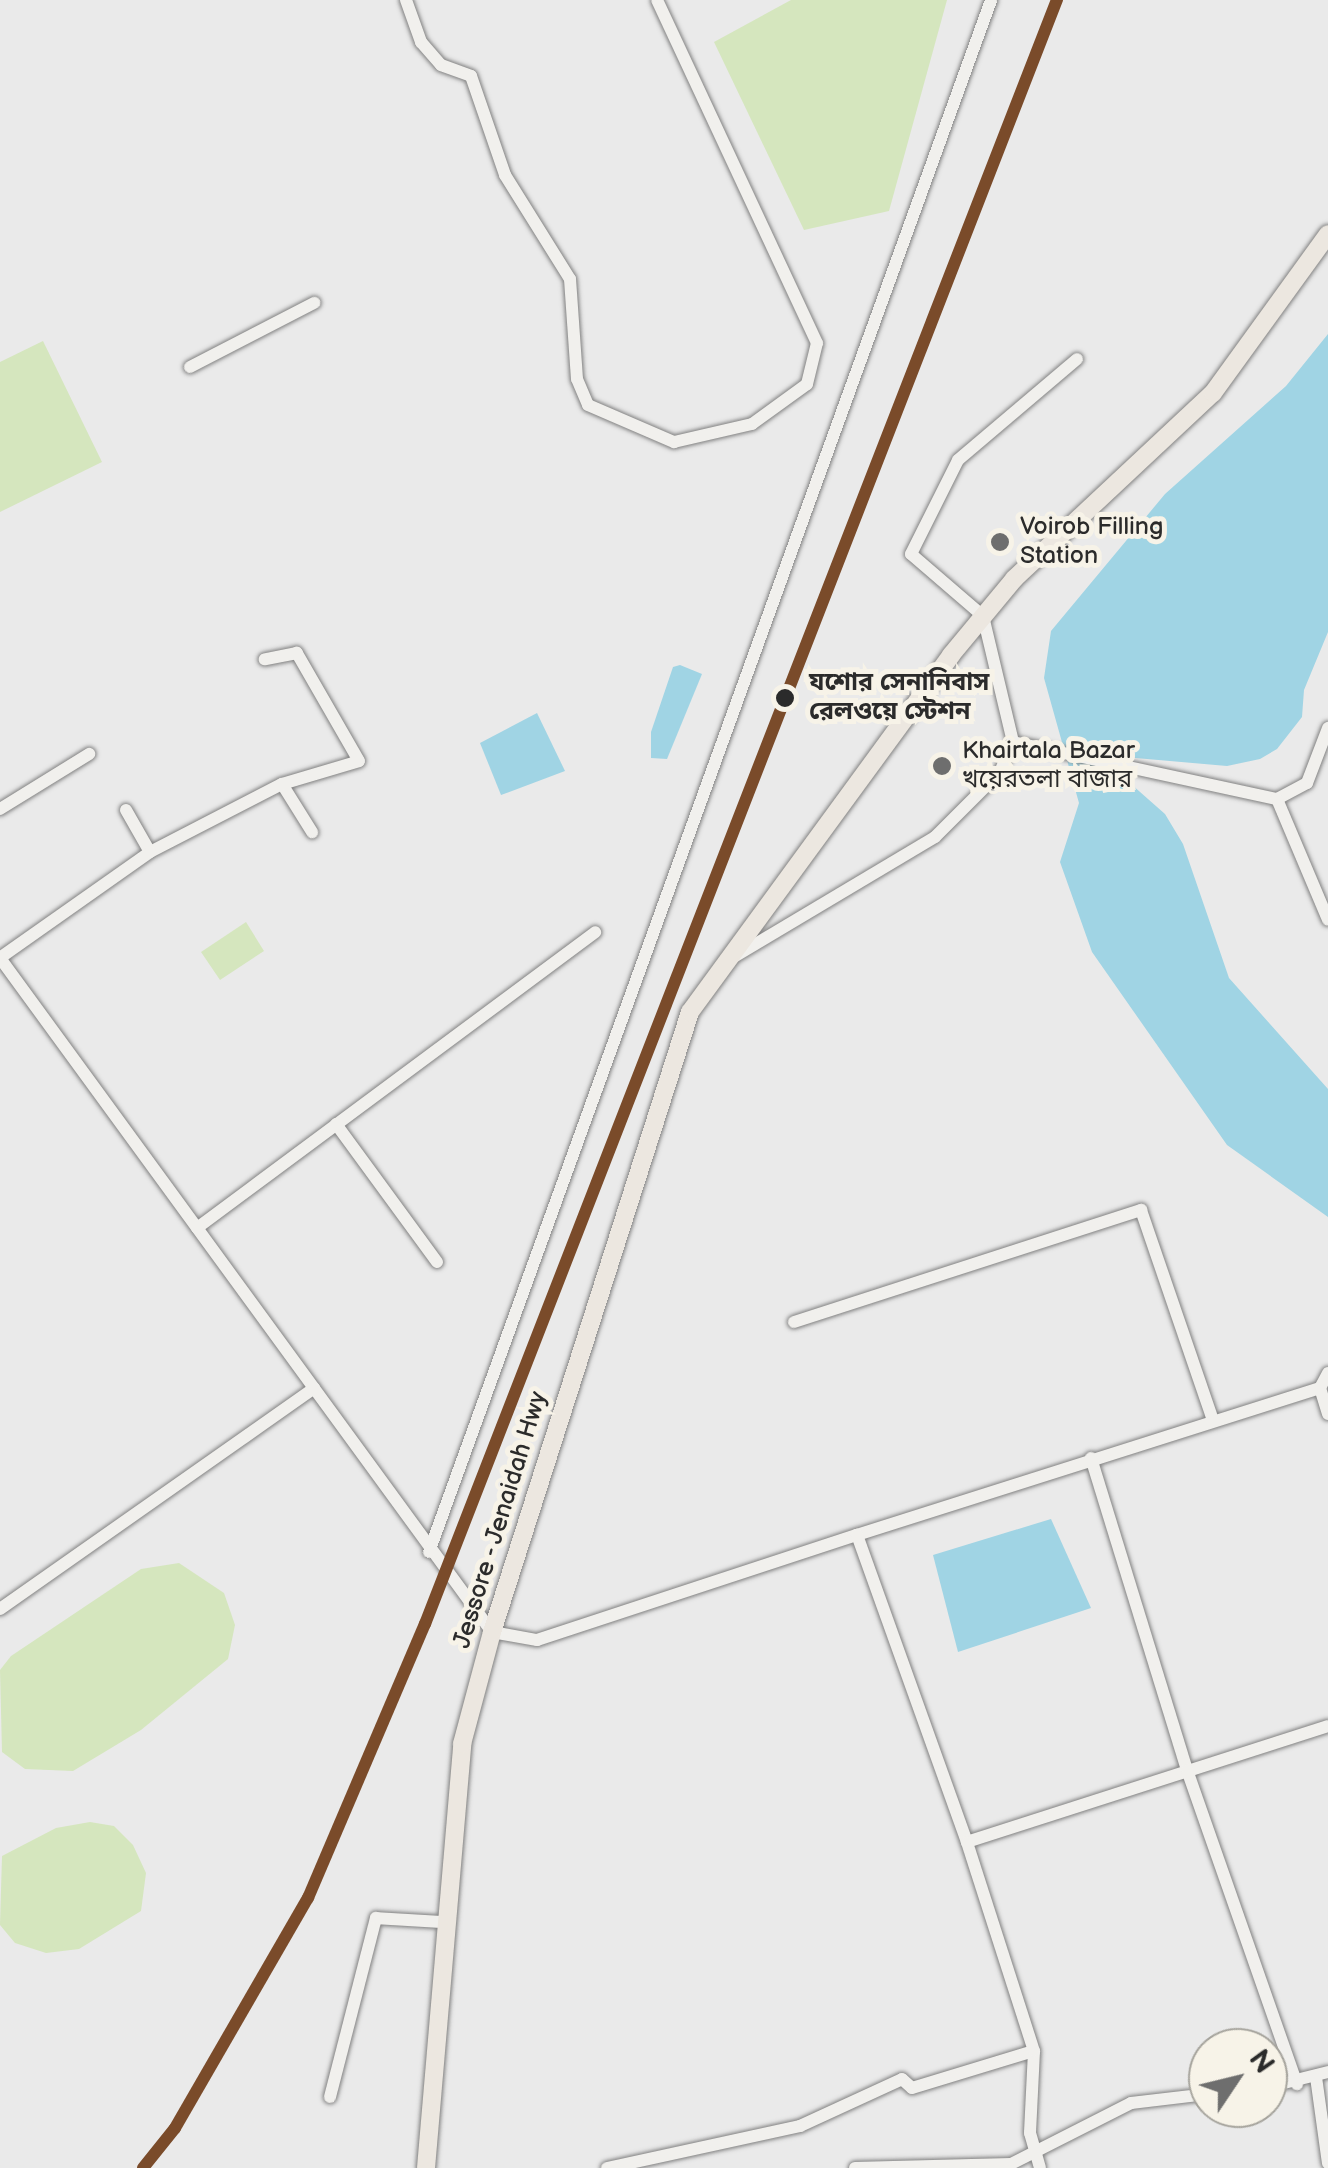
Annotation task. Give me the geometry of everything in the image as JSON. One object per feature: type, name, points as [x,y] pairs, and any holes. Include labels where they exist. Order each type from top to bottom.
[{"type":"highway","name":"Jessore - Jenaidah Hwy","points":[[426,2168],[462,1744],[492,1632],[674,1050],[721,965],[983,616],[1014,579],[1213,393],[1328,234]]},
{"type":"street","points":[[406,0],[421,42],[441,65],[472,76],[506,175],[570,279],[577,379],[588,405],[674,442],[752,424],[806,384],[817,343],[657,0]]},
{"type":"street","points":[[429,1552],[992,0]]},
{"type":"street","points":[[190,367],[314,303]]},
{"type":"street","points":[[721,965],[935,837],[985,793],[1013,742],[983,616],[910,554],[958,460],[1077,359]]},
{"type":"street","points":[[265,659],[297,653],[359,761],[282,784],[150,852],[0,958],[429,1552],[492,1632],[536,1640],[1091,1458],[1320,1388]]},
{"type":"street","points":[[1013,742],[1277,799],[1308,784],[1328,728]]},
{"type":"street","points":[[0,809],[89,754]]},
{"type":"street","points":[[282,784],[312,832]]},
{"type":"street","points":[[1277,799],[1328,920]]},
{"type":"street","points":[[126,810],[150,852]]},
{"type":"street","points":[[197,1228],[595,932]]},
{"type":"street","points":[[336,1124],[437,1262]]},
{"type":"street","points":[[794,1322],[1141,1210],[1213,1420]]},
{"type":"street","points":[[1328,1373],[1320,1388],[1328,1414]]},
{"type":"street","points":[[0,1608],[314,1388]]},
{"type":"street","points":[[1091,1458],[1187,1770],[1297,2084]]},
{"type":"street","points":[[857,1535],[967,1842],[1034,2051],[1030,2133],[1039,2152],[1040,2168]]},
{"type":"street","points":[[967,1842],[1328,1726]]},
{"type":"street","points":[[330,2097],[376,1918],[444,1922]]},
{"type":"street","points":[[607,2168],[800,2126],[902,2078],[912,2088],[1034,2051]]},
{"type":"street","points":[[1288,2085],[1322,2075],[1328,2163]]},
{"type":"street","points":[[856,2168],[1012,2164],[1130,2103],[1188,2096]]},
{"type":"green space","points":[[791,0],[947,0],[889,211],[804,230],[714,42]]},
{"type":"green space","points":[[43,341],[102,462],[0,512],[0,362]]},
{"type":"green space","points":[[246,922],[264,951],[220,980],[201,952]]},
{"type":"green space","points":[[179,1563],[224,1593],[235,1625],[228,1659],[141,1730],[73,1771],[25,1769],[2,1752],[0,1670],[11,1656],[141,1569]]},
{"type":"green space","points":[[90,1822],[114,1826],[133,1845],[146,1873],[141,1911],[79,1949],[46,1953],[15,1943],[0,1925],[2,1856],[56,1828]]},
{"type":"water","points":[[1328,334],[1328,632],[1304,690],[1302,717],[1277,749],[1260,759],[1227,766],[1124,757],[1114,769],[1165,814],[1183,844],[1229,978],[1328,1089],[1328,1217],[1227,1145],[1092,952],[1060,862],[1079,803],[1044,678],[1051,631],[1165,494],[1286,386]]},
{"type":"water","points":[[680,665],[702,674],[667,759],[651,758],[651,732],[673,667]]},
{"type":"water","points":[[537,713],[565,771],[501,795],[480,743]]},
{"type":"water","points":[[1051,1519],[1091,1608],[958,1652],[933,1555]]},
{"type":"transit line","points":[[143,2168],[175,2128],[308,1898],[425,1624],[1057,0]]},
{"type":"place","name":"Voirob Filling Station","points":[[1000,542]]},
{"type":"place","name":"যশোর সেনানিবাস রেলওয়ে স্টেশন","points":[[785,698]]},
{"type":"place","name":"Khairtala Bazar খয়েরতলা বাজার","points":[[942,766]]}]
